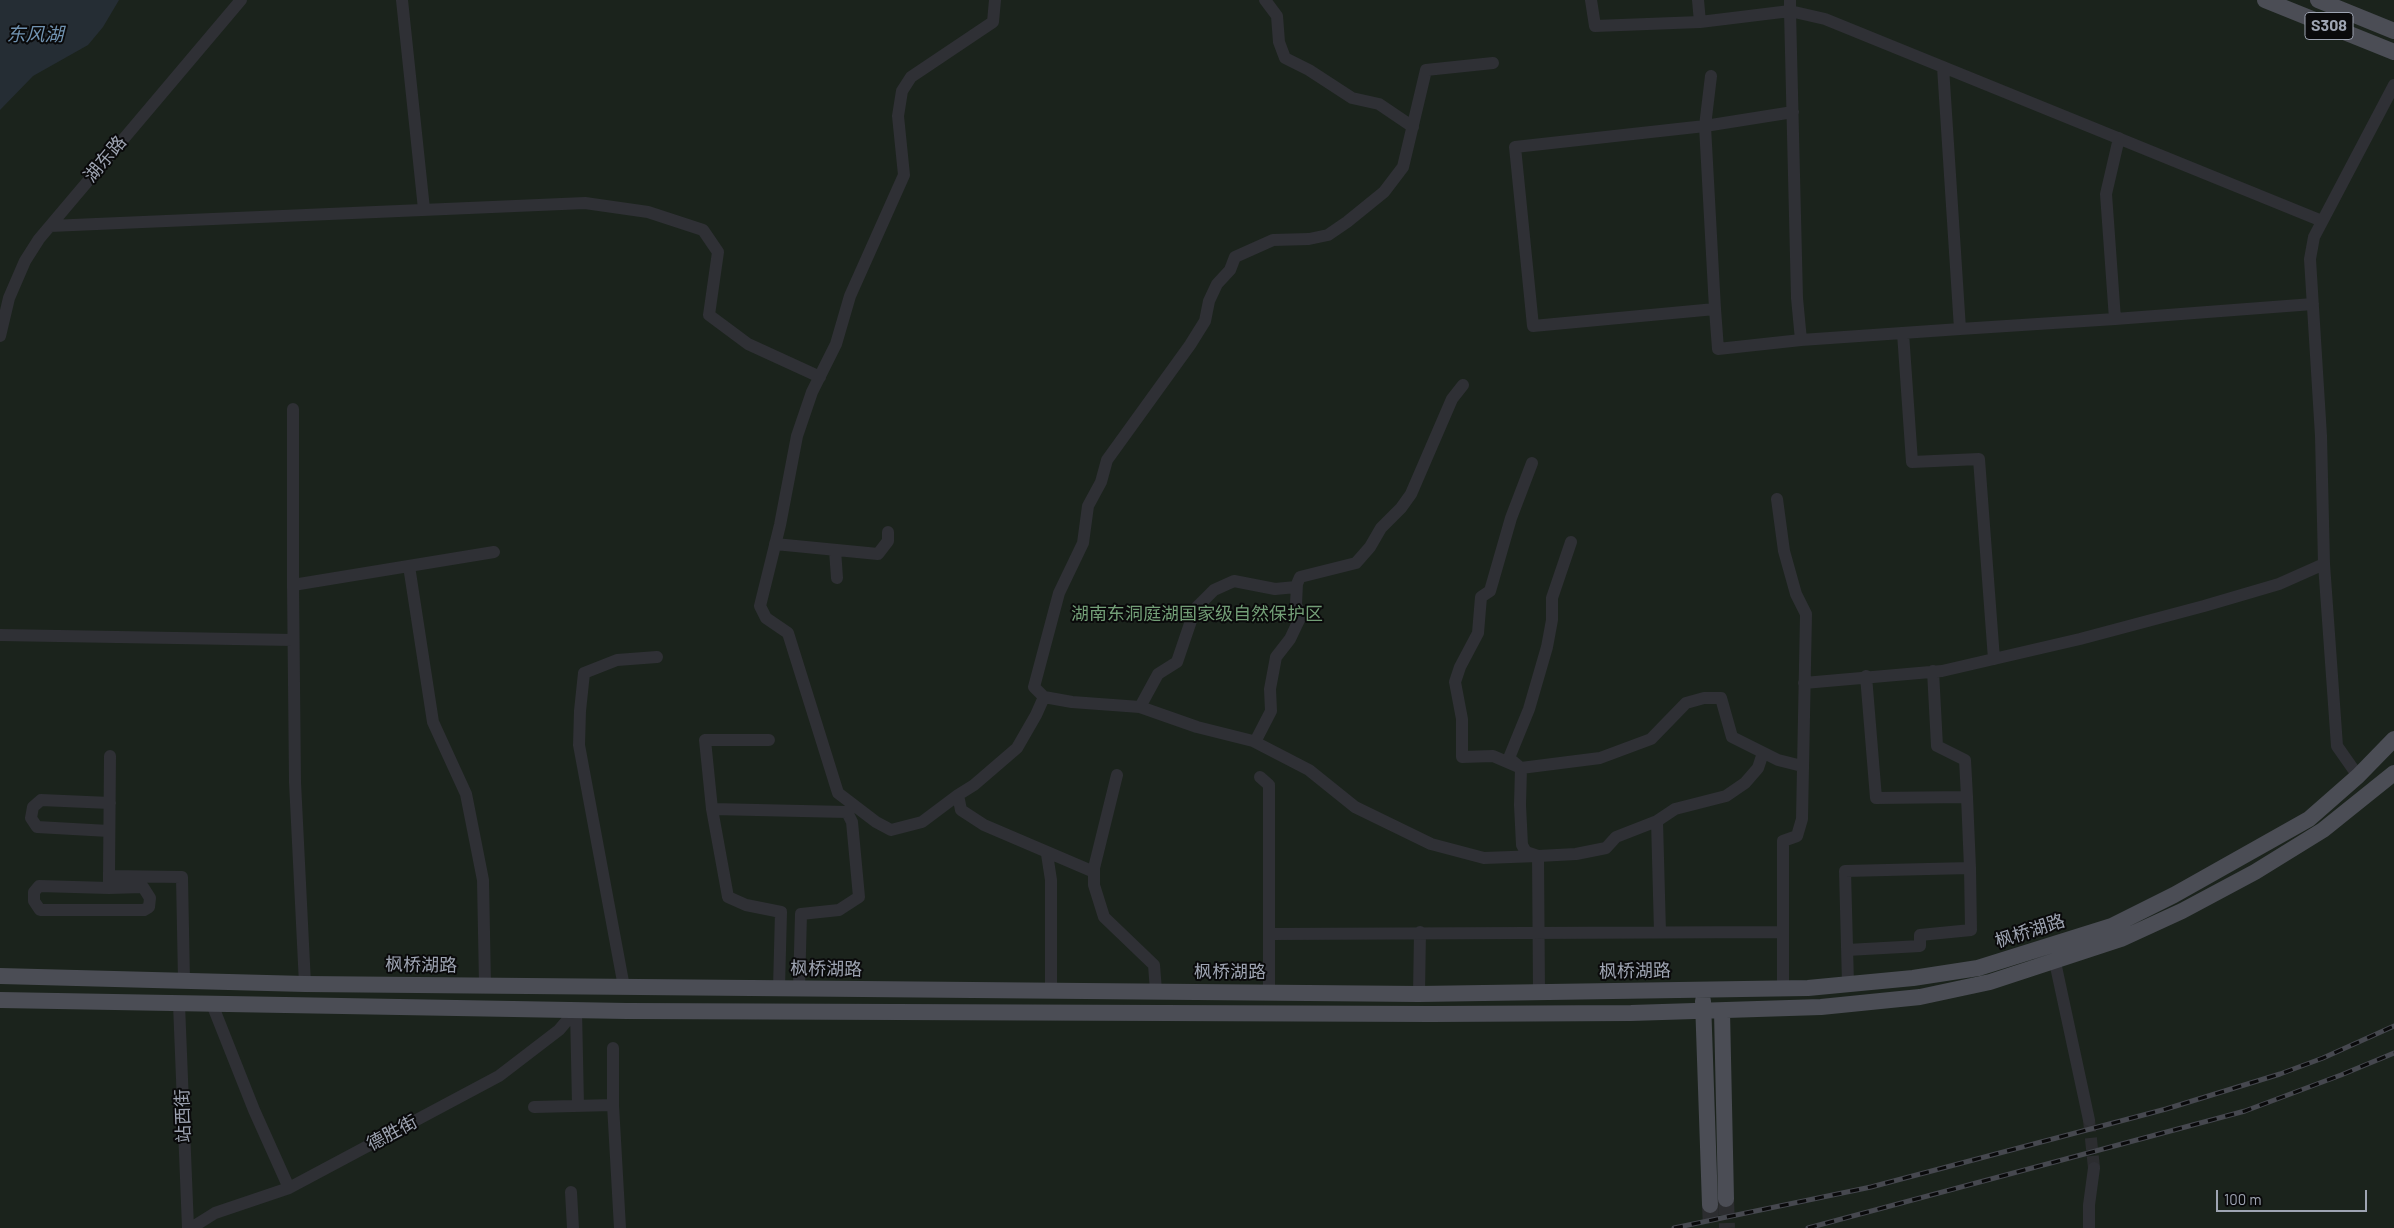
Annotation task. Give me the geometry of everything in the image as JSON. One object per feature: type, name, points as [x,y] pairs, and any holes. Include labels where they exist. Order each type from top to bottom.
[{"type":"main road","name":"S308","points":[[2264,0],[2394,52]]},
{"type":"main road","name":"S308","points":[[2318,0],[2394,31]]},
{"type":"main road","name":"枫桥湖路","points":[[0,976],[305,984],[1419,994],[1783,989],[1913,978],[1978,968],[2112,926],[2174,895],[2309,819],[2358,776],[2394,739]]},
{"type":"main road","name":"枫桥湖路","points":[[0,1000],[576,1010],[1421,1014],[1722,1011],[1821,1006],[1920,997],[1990,982],[2055,962],[2121,939],[2182,911],[2255,872],[2323,830],[2394,773]]},
{"type":"main road","points":[[1703,991],[1710,1205]]},
{"type":"main road","points":[[1722,1011],[1726,1199]]},
{"type":"street","name":"湖东路","points":[[0,336],[9,298],[25,261],[39,239],[104,160],[242,0]]},
{"type":"street","points":[[402,0],[424,209]]},
{"type":"street","points":[[994,0],[993,22],[911,77],[902,91],[898,116],[904,175],[850,296],[836,344],[820,377],[797,436],[760,606],[766,618],[788,633],[838,793],[876,822],[891,830],[922,822],[974,785],[1016,748],[1036,715],[1044,697]]},
{"type":"street","points":[[1266,0],[1277,16],[1279,42],[1285,58],[1313,72],[1352,98],[1379,104],[1413,127]]},
{"type":"street","points":[[1591,0],[1595,26],[1700,22],[1790,6],[2322,220]]},
{"type":"street","points":[[1698,0],[1700,22]]},
{"type":"street","points":[[1790,6],[1797,298],[1801,340]]},
{"type":"street","points":[[1493,64],[1426,70],[1403,168],[1384,192],[1347,222],[1328,235],[1309,239],[1273,240],[1249,249],[1235,257],[1230,270],[1217,284],[1209,301],[1205,321],[1190,345],[1107,460],[1101,482],[1088,506],[1083,542],[1059,593],[1034,687],[1044,697],[1072,702],[1140,706],[1198,726],[1255,742],[1310,770],[1355,807],[1431,844],[1484,858],[1576,854],[1606,848],[1616,837],[1657,822],[1675,809],[1726,796],[1745,783],[1758,768],[1763,753]]},
{"type":"street","points":[[1943,67],[1960,329]]},
{"type":"street","points":[[1711,76],[1705,126],[1718,349],[1801,340],[2313,304]]},
{"type":"street","points":[[2358,776],[2337,746],[2324,564],[2321,436],[2310,259],[2314,237],[2322,220],[2394,85]]},
{"type":"street","points":[[1715,310],[1533,326],[1515,147],[1705,126],[1793,112]]},
{"type":"street","points":[[2115,319],[2106,194],[2119,138]]},
{"type":"street","points":[[50,226],[585,203],[648,212],[703,230],[718,252],[709,315],[748,344],[820,377]]},
{"type":"street","points":[[1903,333],[1912,462],[1979,459],[1994,659]]},
{"type":"street","points":[[1255,742],[1271,711],[1270,689],[1276,657],[1290,639],[1300,618],[1296,604],[1296,587],[1300,577],[1356,562],[1370,547],[1381,528],[1402,508],[1411,494],[1445,416],[1463,384]]},
{"type":"street","points":[[293,409],[295,782],[305,984]]},
{"type":"street","points":[[1532,463],[1511,518],[1490,591],[1481,597],[1478,633],[1460,667],[1455,682],[1462,719],[1462,757],[1493,756],[1521,768],[1600,758],[1651,738],[1686,703],[1704,698],[1721,698],[1732,737],[1778,760],[1802,766]]},
{"type":"street","points":[[1777,499],[1784,551],[1796,594],[1806,614],[1802,819],[1797,836],[1783,841],[1783,989]]},
{"type":"street","points":[[775,544],[878,554],[888,541],[888,532]]},
{"type":"street","points":[[1538,856],[1526,852],[1522,845],[1521,768],[1510,758],[1529,709],[1547,647],[1552,620],[1552,598],[1572,542]]},
{"type":"street","points":[[836,550],[837,578]]},
{"type":"street","points":[[293,585],[494,552]]},
{"type":"street","points":[[1804,683],[1933,671],[1994,659],[2204,606],[2279,584],[2324,564]]},
{"type":"street","points":[[409,566],[433,722],[466,794],[483,880],[486,986]]},
{"type":"street","points":[[1140,706],[1158,674],[1177,662],[1195,609],[1214,590],[1234,580],[1275,589],[1296,587]]},
{"type":"street","points":[[0,635],[293,640]]},
{"type":"street","points":[[624,987],[579,745],[580,711],[584,673],[617,660],[657,657]]},
{"type":"street","points":[[1847,950],[1920,946],[1920,935],[1971,930],[1965,760],[1937,746],[1933,671]]},
{"type":"street","points":[[1866,676],[1876,798],[1967,797]]},
{"type":"street","points":[[712,809],[847,812],[852,822],[859,897],[838,910],[801,914],[746,906],[728,897],[712,809],[704,740],[769,740]]},
{"type":"street","points":[[109,882],[110,756]]},
{"type":"street","points":[[1117,775],[1094,872],[1094,885],[1104,917],[1154,965],[1156,992]]},
{"type":"street","points":[[1260,777],[1269,785],[1269,992]]},
{"type":"street","points":[[958,795],[962,810],[984,825],[1048,854],[1094,872]]},
{"type":"street","points":[[109,831],[37,827],[31,818],[33,806],[41,800],[110,803]]},
{"type":"street","points":[[1657,822],[1660,932]]},
{"type":"street","points":[[1048,854],[1051,880],[1051,991]]},
{"type":"street","points":[[1538,856],[1539,992]]},
{"type":"street","points":[[1848,984],[1845,871],[1970,868]]},
{"type":"street","points":[[109,882],[143,887],[150,898],[149,907],[144,910],[40,910],[34,901],[34,892],[39,886],[182,877],[184,981]]},
{"type":"street","points":[[778,911],[782,912],[779,988]]},
{"type":"street","points":[[799,989],[801,914]]},
{"type":"street","points":[[1419,994],[1420,932]]},
{"type":"street","points":[[1269,934],[1783,932]]},
{"type":"street","points":[[2055,962],[2089,1120]]},
{"type":"street","name":"站西街","points":[[179,1004],[189,1228]]},
{"type":"street","points":[[212,1004],[254,1110],[289,1188]]},
{"type":"street","points":[[576,1010],[578,1105]]},
{"type":"street","name":"德胜街","points":[[189,1228],[215,1213],[289,1188],[499,1076],[559,1030],[576,1010]]},
{"type":"street","points":[[613,1048],[613,1105],[620,1228]]},
{"type":"street","points":[[534,1107],[613,1105]]},
{"type":"street","points":[[2089,1228],[2089,1205],[2094,1168]]},
{"type":"street","points":[[571,1192],[574,1228]]},
{"type":"green space","name":"湖南东洞庭湖国家级自然保护区","points":[[0,0],[2394,0],[2394,1228],[0,1228]]},
{"type":"water","name":"东风湖","points":[[0,0],[119,0],[103,27],[88,45],[33,76],[0,110]]},
{"type":"tunnel","points":[[2089,1120],[2094,1168]]},
{"type":"tunnel","points":[[1726,1199],[1727,1228]]},
{"type":"tunnel","points":[[1710,1205],[1711,1228]]},
{"type":"railway","points":[[1674,1228],[1871,1187],[2166,1109],[2280,1074],[2323,1058],[2394,1026]]},
{"type":"railway","points":[[1808,1228],[2245,1111],[2394,1053]]}]
